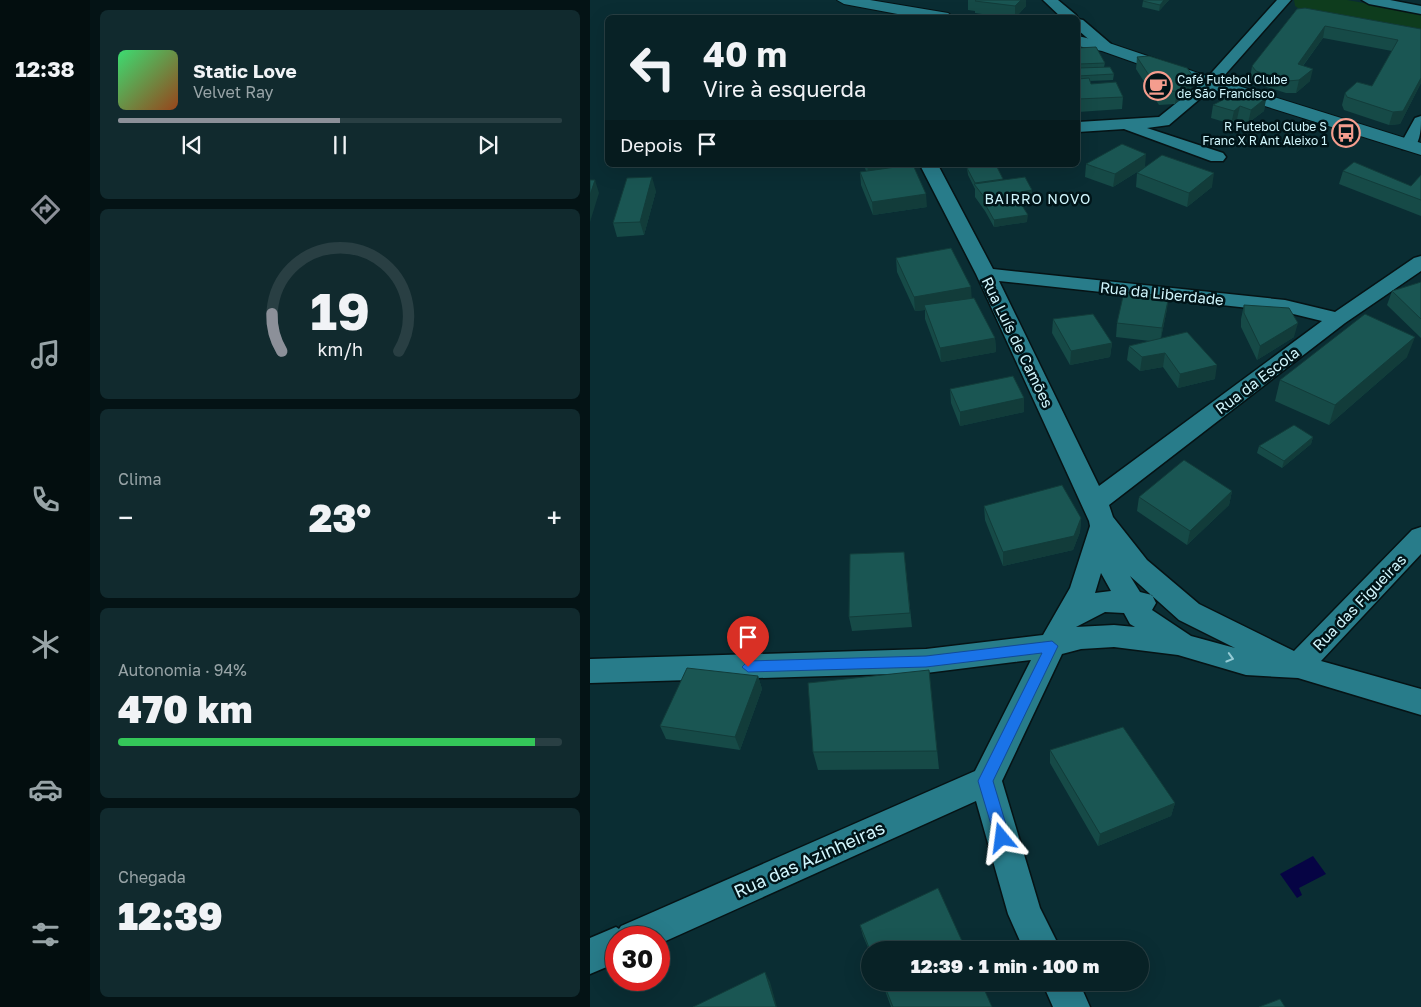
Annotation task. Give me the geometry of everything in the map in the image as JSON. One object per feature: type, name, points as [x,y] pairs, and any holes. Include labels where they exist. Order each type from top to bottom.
[{"type":"street","points":[[844,0],[906,14]]},
{"type":"street","points":[[1050,0],[1068,15]]},
{"type":"street","points":[[1368,0],[1421,10]]},
{"type":"street","points":[[1080,127],[1163,122],[1210,83],[1280,5],[1293,13]]},
{"type":"street","points":[[1080,25],[1106,47]]},
{"type":"street","points":[[1080,41],[1106,47],[1210,83],[1415,147],[1421,120]]},
{"type":"street","points":[[1119,124],[1217,157]]},
{"type":"street","name":"Rua Luís de Camões","points":[[930,167],[986,274],[1099,511]]},
{"type":"street","name":"Rua da Escola","points":[[1099,511],[1338,319],[1421,262]]},
{"type":"street","name":"Rua da Liberdade","points":[[986,274],[1285,306],[1338,319]]},
{"type":"street","points":[[1099,511],[1138,568],[1190,612],[1298,666],[1421,702]]},
{"type":"street","points":[[1099,511],[1106,558],[1129,602],[1140,616],[1183,645]]},
{"type":"street","points":[[1038,941],[1025,914],[986,781],[1052,646],[1083,589],[1099,511]]},
{"type":"street","name":"Rua das Figueiras","points":[[1298,666],[1421,537]]},
{"type":"street","points":[[1100,636],[1114,624],[1129,602],[1138,568]]},
{"type":"street","points":[[1068,617],[1102,601],[1153,604],[1182,623],[1206,635],[1234,634]]},
{"type":"street","points":[[590,671],[926,661],[1052,646],[1081,637],[1100,636],[1114,636],[1183,645],[1246,663],[1298,666]]},
{"type":"street","name":"Rua das Azinheiras","points":[[660,926],[986,781]]},
{"type":"street","points":[[590,956],[605,950]]},
{"type":"street","points":[[1064,991],[1072,1007]]},
{"type":"green space","points":[[1294,0],[1347,0],[1421,13],[1421,29],[1304,12],[1295,6]]},
{"type":"shaded area","points":[[1313,856],[1326,874],[1299,888],[1302,895],[1297,898],[1280,874]]},
{"type":"building","points":[[976,0],[1021,0],[1015,6]]},
{"type":"building","points":[[1144,0],[1164,0],[1160,5]]},
{"type":"building","points":[[1305,8],[1421,29],[1421,78],[1403,111],[1393,112],[1347,97],[1345,93],[1357,82],[1372,86],[1398,40],[1325,26],[1298,64],[1313,69],[1299,80],[1288,81],[1256,71],[1252,66],[1297,9]]},
{"type":"building","points":[[1096,47],[1105,63],[1080,64],[1080,48]]},
{"type":"building","points":[[1149,56],[1187,68],[1193,76],[1177,91],[1160,92],[1137,57]]},
{"type":"building","points":[[1110,67],[1114,74],[1080,76],[1080,68]]},
{"type":"building","points":[[1089,78],[1091,84],[1116,82],[1123,97],[1080,99],[1080,79]]},
{"type":"building","points":[[1240,91],[1266,98],[1251,110],[1240,106],[1234,111],[1213,105]]},
{"type":"building","points":[[1122,144],[1146,154],[1115,174],[1086,164]]},
{"type":"building","points":[[1162,155],[1214,173],[1189,193],[1137,173]]},
{"type":"building","points":[[1354,162],[1411,186],[1421,175],[1421,200],[1343,171]]},
{"type":"building","points":[[896,167],[914,167],[926,194],[872,202],[860,172]]},
{"type":"building","points":[[997,167],[1003,179],[975,183],[967,168]]},
{"type":"building","points":[[652,177],[640,222],[613,223],[627,178]]},
{"type":"building","points":[[1025,177],[1032,190],[985,198],[974,184]]},
{"type":"building","points":[[590,180],[595,180],[590,195]]},
{"type":"building","points":[[1018,199],[1028,215],[994,220],[985,204]]},
{"type":"building","points":[[951,248],[971,287],[914,297],[896,258]]},
{"type":"building","points":[[1421,282],[1421,319],[1392,291]]},
{"type":"building","points":[[1124,292],[1169,296],[1162,328],[1117,323]]},
{"type":"building","points":[[974,298],[995,338],[940,348],[924,305]]},
{"type":"building","points":[[1244,305],[1289,308],[1298,323],[1260,346],[1244,313]]},
{"type":"building","points":[[1093,314],[1112,343],[1071,351],[1053,319]]},
{"type":"building","points":[[1365,314],[1415,337],[1335,405],[1280,380]]},
{"type":"building","points":[[1187,332],[1217,365],[1180,374],[1165,353],[1142,357],[1129,346]]},
{"type":"building","points":[[1013,376],[1024,398],[960,412],[950,389]]},
{"type":"building","points":[[1294,425],[1313,437],[1284,461],[1259,446]]},
{"type":"building","points":[[1184,460],[1232,491],[1190,531],[1139,497]]},
{"type":"building","points":[[1062,485],[1081,518],[1074,536],[1003,552],[984,506]]},
{"type":"building","points":[[904,552],[910,613],[849,617],[850,554]]},
{"type":"building","points":[[687,668],[758,676],[735,737],[660,726]]},
{"type":"building","points":[[929,670],[937,751],[813,752],[808,683]]},
{"type":"building","points":[[1123,727],[1175,803],[1100,834],[1050,750]]},
{"type":"building","points":[[938,888],[962,941],[866,941],[860,925]]},
{"type":"building","points":[[765,972],[776,1007],[693,1007]]},
{"type":"building","points":[[887,991],[985,991],[992,1007],[893,1007]]},
{"type":"building","points":[[1280,999],[1285,1007],[1259,1007]]},
{"type":"place","name":"Café Futebol Clube de São Francisco","points":[[1158,86]]},
{"type":"place","name":"R Futebol Clube S Franc X R Ant Aleixo 1","points":[[1346,133]]},
{"type":"district","name":"BAIRRO NOVO","points":[[1038,198]]},
{"type":"route","points":[[748,667],[926,661],[1052,646],[986,781],[1002,838]]}]
